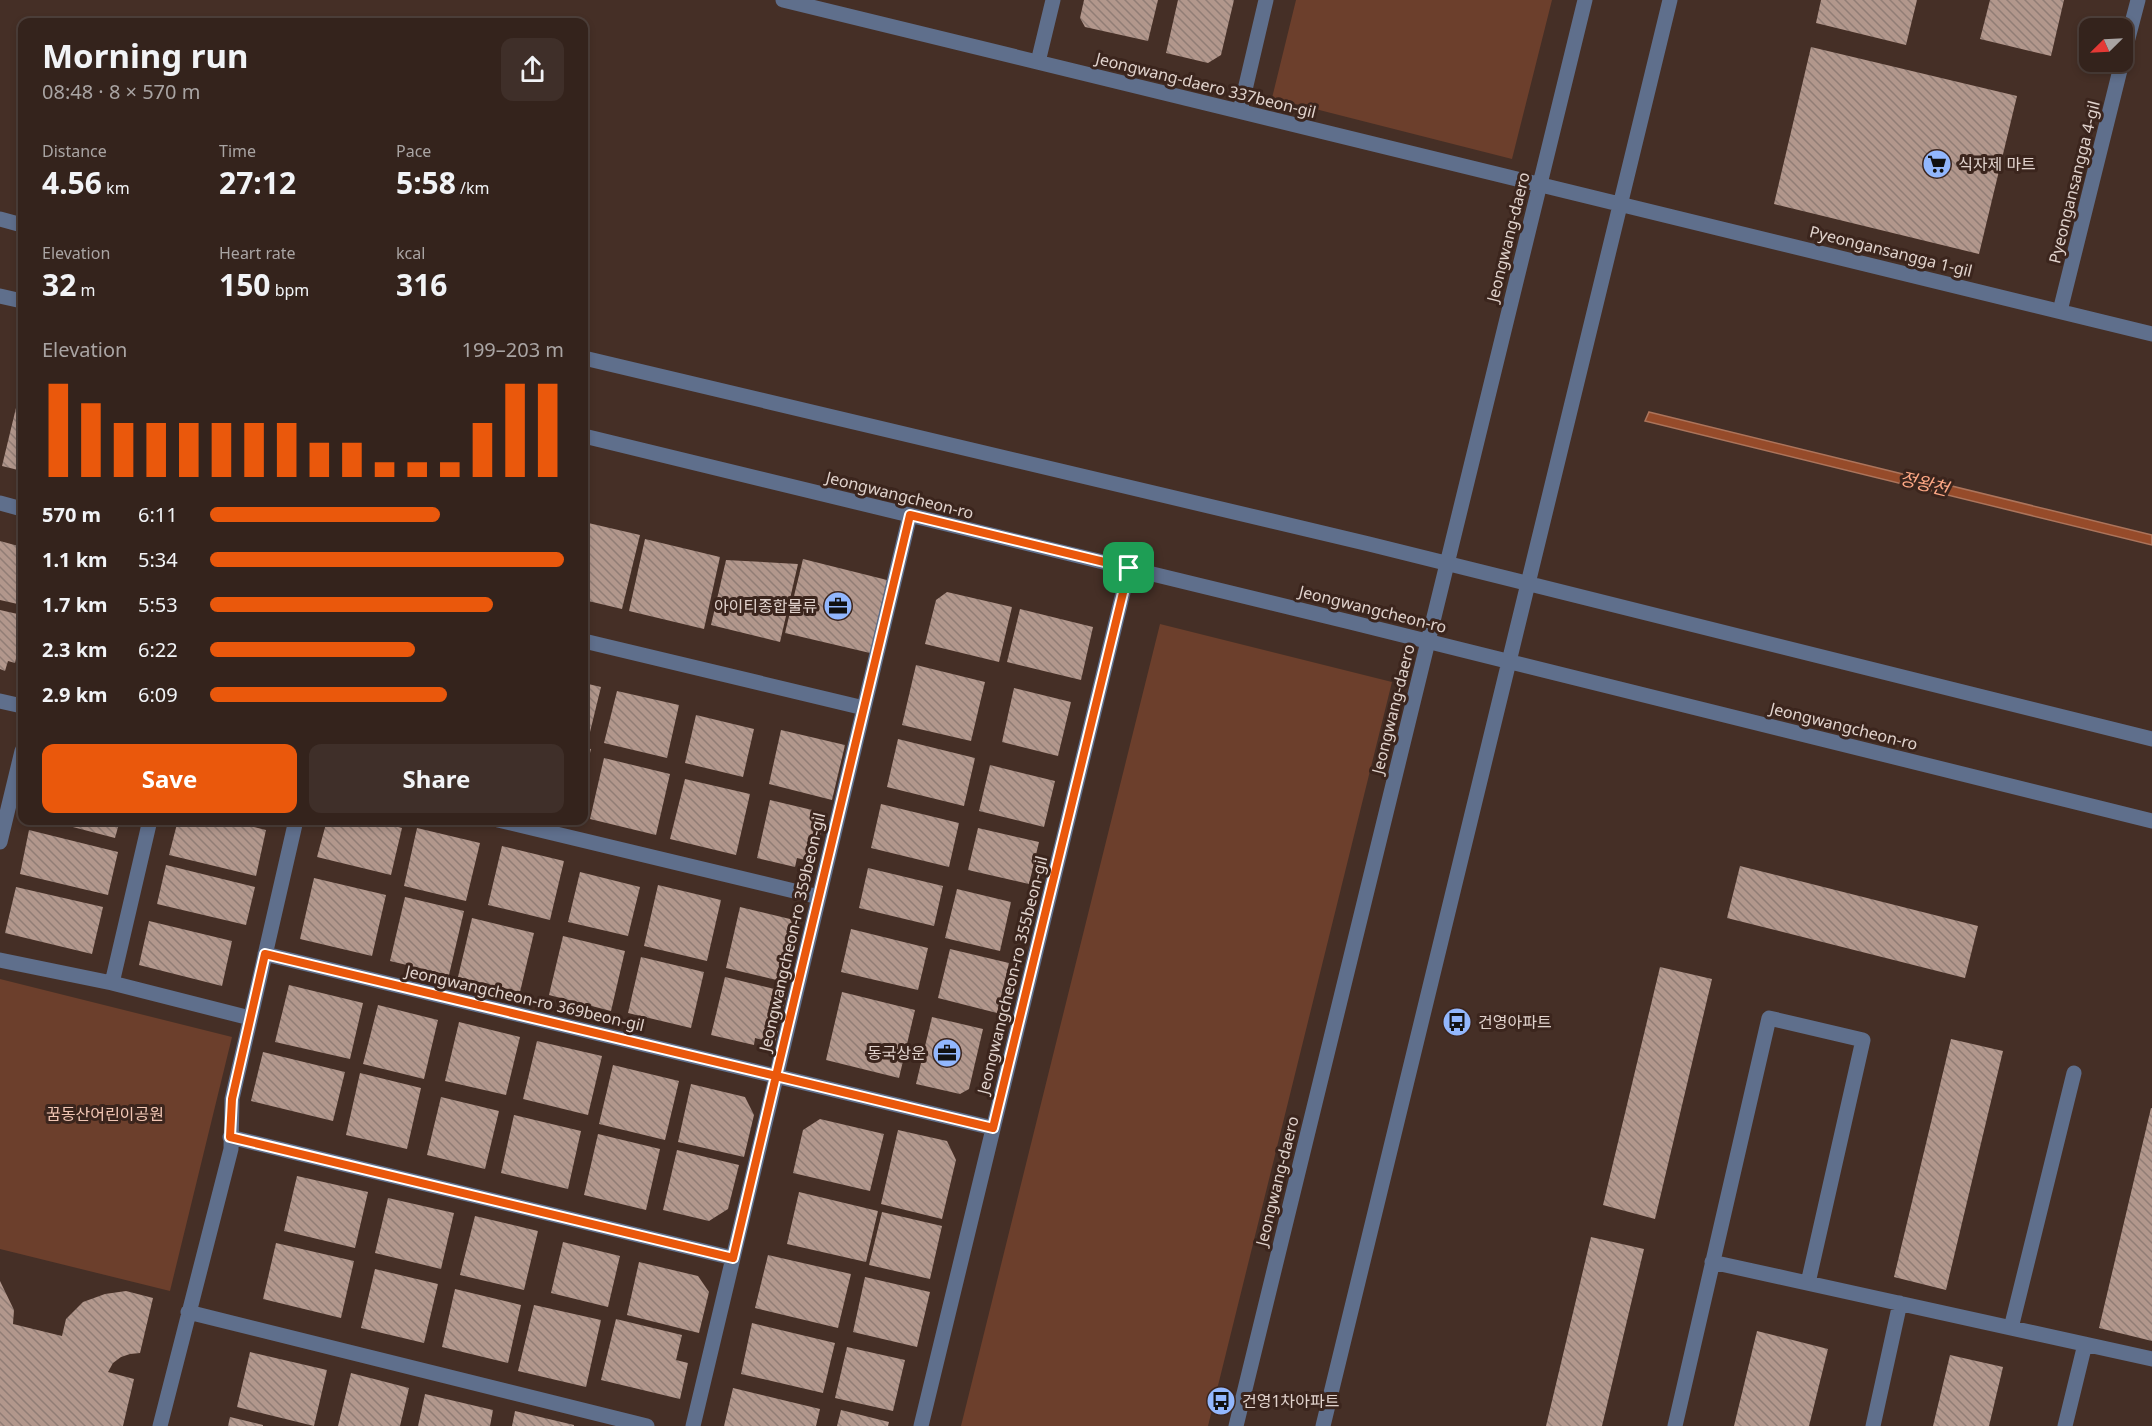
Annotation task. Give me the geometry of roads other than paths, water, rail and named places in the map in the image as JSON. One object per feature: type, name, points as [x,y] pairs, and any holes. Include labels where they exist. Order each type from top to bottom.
[{"type":"street","name":"Jeongwang-daero 337beon-gil","points":[[783,0],[1621,204]]},
{"type":"street","points":[[1038,62],[1053,0]]},
{"type":"street","points":[[1239,111],[1266,0]]},
{"type":"street","name":"Jeongwang-daero","points":[[1236,1426],[1585,0]]},
{"type":"street","points":[[1323,1426],[1670,0]]},
{"type":"street","name":"Pyeongansangga 4-gil","points":[[2133,19],[2138,0]]},
{"type":"street","name":"Pyeongansangga 4-gil","points":[[2060,311],[2119,72]]},
{"type":"street","name":"Pyeongansangga 1-gil","points":[[1621,204],[2152,334]]},
{"type":"street","points":[[0,219],[18,224]]},
{"type":"street","points":[[0,296],[18,300]]},
{"type":"street","points":[[588,359],[1447,564],[2152,739]]},
{"type":"street","name":"Jeongwangcheon-ro","points":[[588,437],[1428,641],[2152,821]]},
{"type":"street","points":[[0,503],[18,508]]},
{"type":"street","name":"Jeongwangcheon-ro 359beon-gil","points":[[693,1426],[910,515]]},
{"type":"street","name":"Jeongwangcheon-ro 355beon-gil","points":[[921,1426],[1129,568]]},
{"type":"street","points":[[588,642],[864,708]]},
{"type":"street","points":[[0,701],[18,705]]},
{"type":"street","points":[[0,843],[18,768]]},
{"type":"street","points":[[112,983],[149,825]]},
{"type":"street","points":[[160,1426],[231,1149],[232,1099],[295,825]]},
{"type":"street","points":[[519,825],[819,897]]},
{"type":"street","name":"Jeongwangcheon-ro 369beon-gil","points":[[265,954],[993,1128]]},
{"type":"street","points":[[0,960],[112,983],[250,1018]]},
{"type":"street","points":[[1675,1426],[1769,1018],[1863,1040],[1808,1283]]},
{"type":"street","points":[[2011,1328],[2074,1073]]},
{"type":"street","points":[[230,1137],[733,1258]]},
{"type":"street","points":[[1712,1262],[2152,1359]]},
{"type":"street","points":[[1873,1426],[1900,1304]]},
{"type":"street","points":[[188,1312],[647,1426]]},
{"type":"street","points":[[2065,1426],[2085,1344]]},
{"type":"water","name":"정왕천","points":[[1649,412],[2152,535],[2152,545],[1645,421]]},
{"type":"place","name":"식자제 마트","points":[[1937,164]]},
{"type":"place","name":"아이티종합물류","points":[[838,606]]},
{"type":"place","name":"건영아파트","points":[[1457,1022]]},
{"type":"place","name":"동국상운","points":[[947,1053]]},
{"type":"place","name":"건영1차아파트","points":[[1221,1401]]},
{"type":"park label","name":"꿈동산어린이공원","points":[[105,1114]]}]
